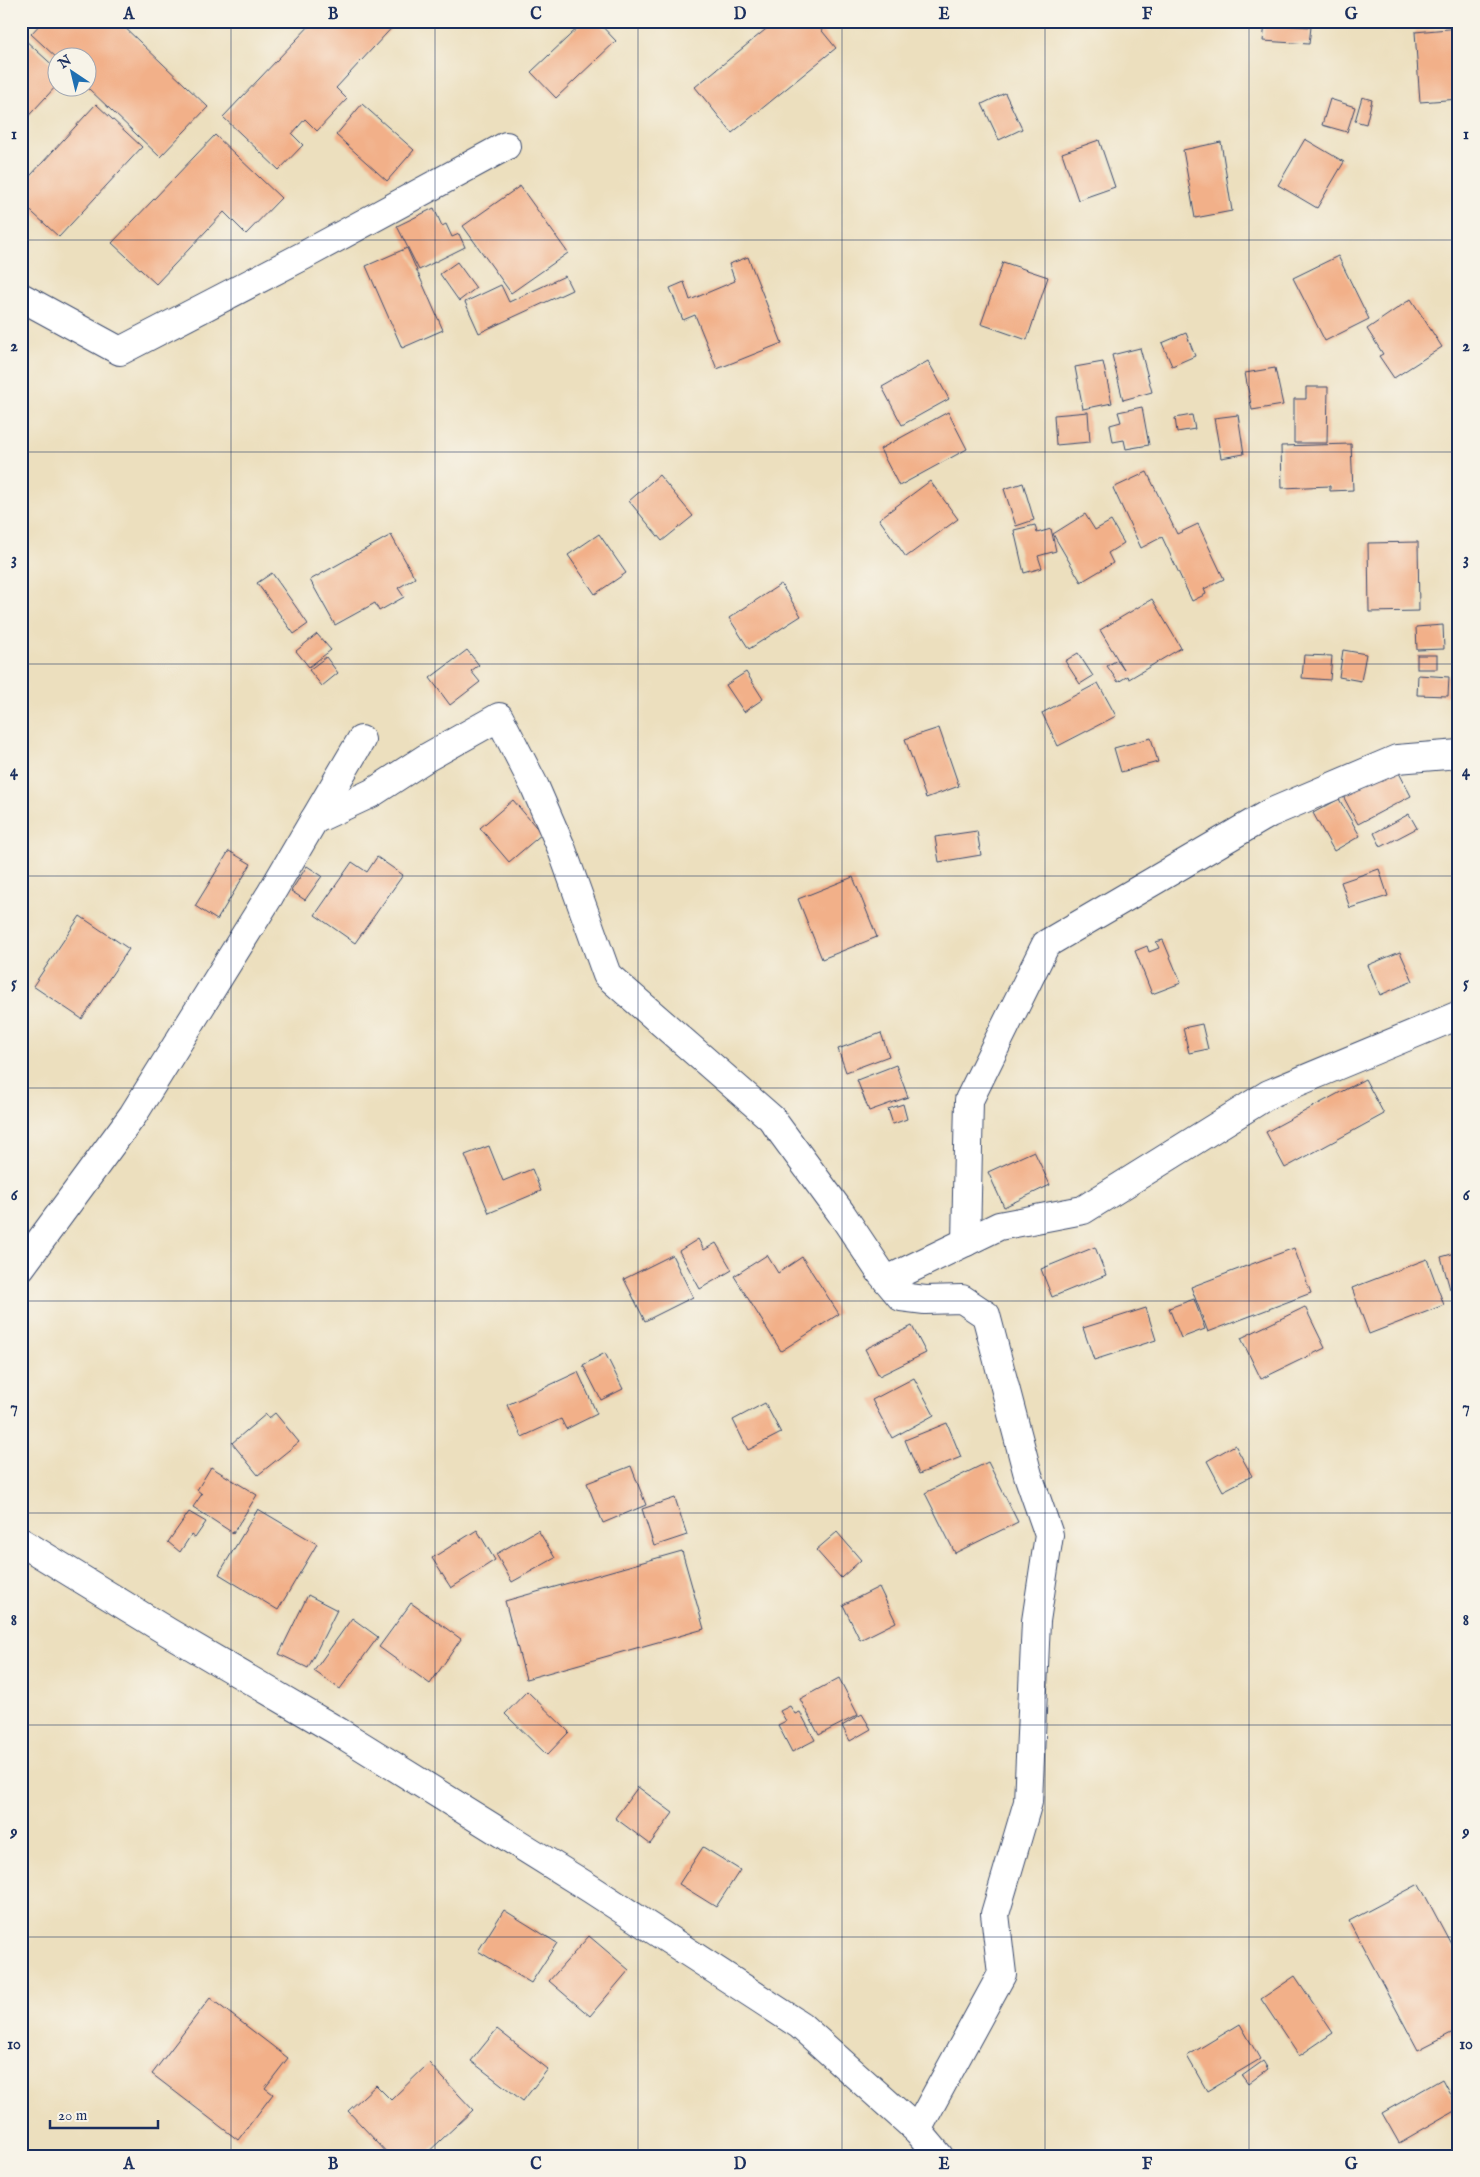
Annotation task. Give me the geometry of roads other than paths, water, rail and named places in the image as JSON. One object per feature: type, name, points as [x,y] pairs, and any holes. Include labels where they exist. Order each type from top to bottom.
[{"type":"street","points":[[21,297],[120,351],[303,256],[506,146]]},
{"type":"street","points":[[314,820],[372,793],[426,758],[499,717],[535,787],[561,847],[607,975],[771,1118],[901,1297],[925,1300],[962,1299],[986,1315],[1028,1475],[1048,1535],[1036,1621],[1028,1802],[995,1914],[1002,1974],[917,2130]]},
{"type":"street","points":[[21,1267],[133,1115],[314,820],[360,740]]},
{"type":"street","points":[[966,1242],[969,1100],[1046,944],[1270,813],[1396,759],[1459,754]]},
{"type":"street","points":[[887,1280],[999,1226],[1082,1210],[1269,1094],[1459,1015]]},
{"type":"street","points":[[21,1542],[168,1632],[339,1732],[591,1889],[800,2025],[917,2130],[939,2156]]}]
